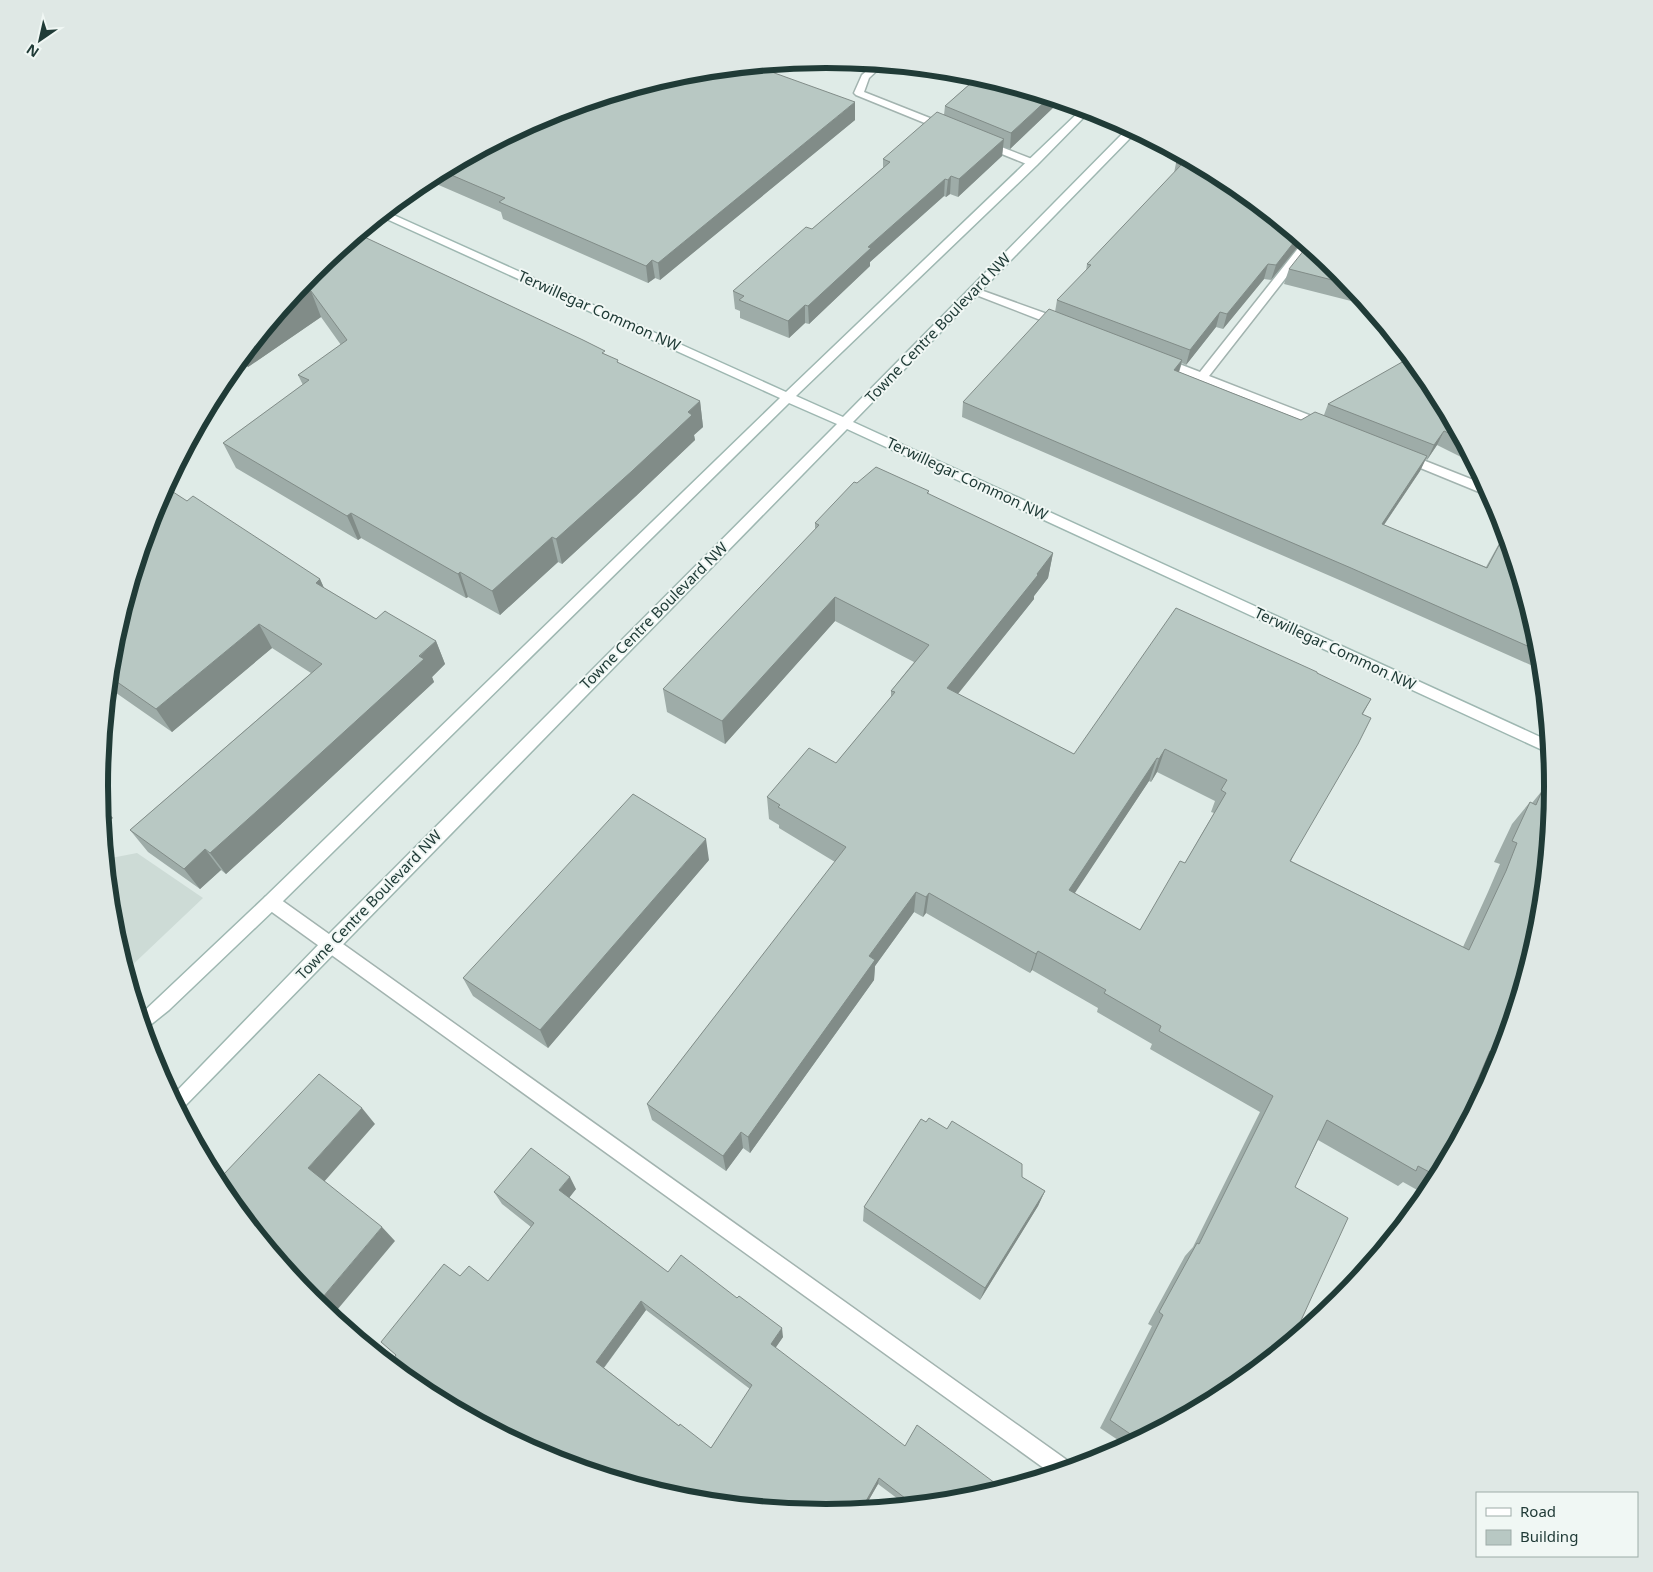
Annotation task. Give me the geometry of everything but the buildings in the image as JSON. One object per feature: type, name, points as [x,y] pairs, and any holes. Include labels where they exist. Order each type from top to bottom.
[{"type":"street","points":[[874,69],[865,77],[859,93],[960,134]]},
{"type":"street","points":[[147,1018],[163,1005],[271,902],[788,397],[1081,115]]},
{"type":"street","name":"Towne Centre Boulevard NW","points":[[180,1100],[330,944],[975,291],[1127,134]]},
{"type":"street","points":[[978,141],[1033,163]]},
{"type":"street","name":"Terwillegar Common NW","points":[[388,216],[845,423],[1543,745]]},
{"type":"street","points":[[1202,377],[1303,249]]},
{"type":"street","points":[[975,291],[1075,329]]},
{"type":"street","points":[[1148,356],[1332,428]]},
{"type":"street","points":[[1397,454],[1479,486]]},
{"type":"street","points":[[271,902],[1058,1466]]},
{"type":"shaded area","points":[[137,853],[203,898],[131,966],[114,880],[112,858]]}]
